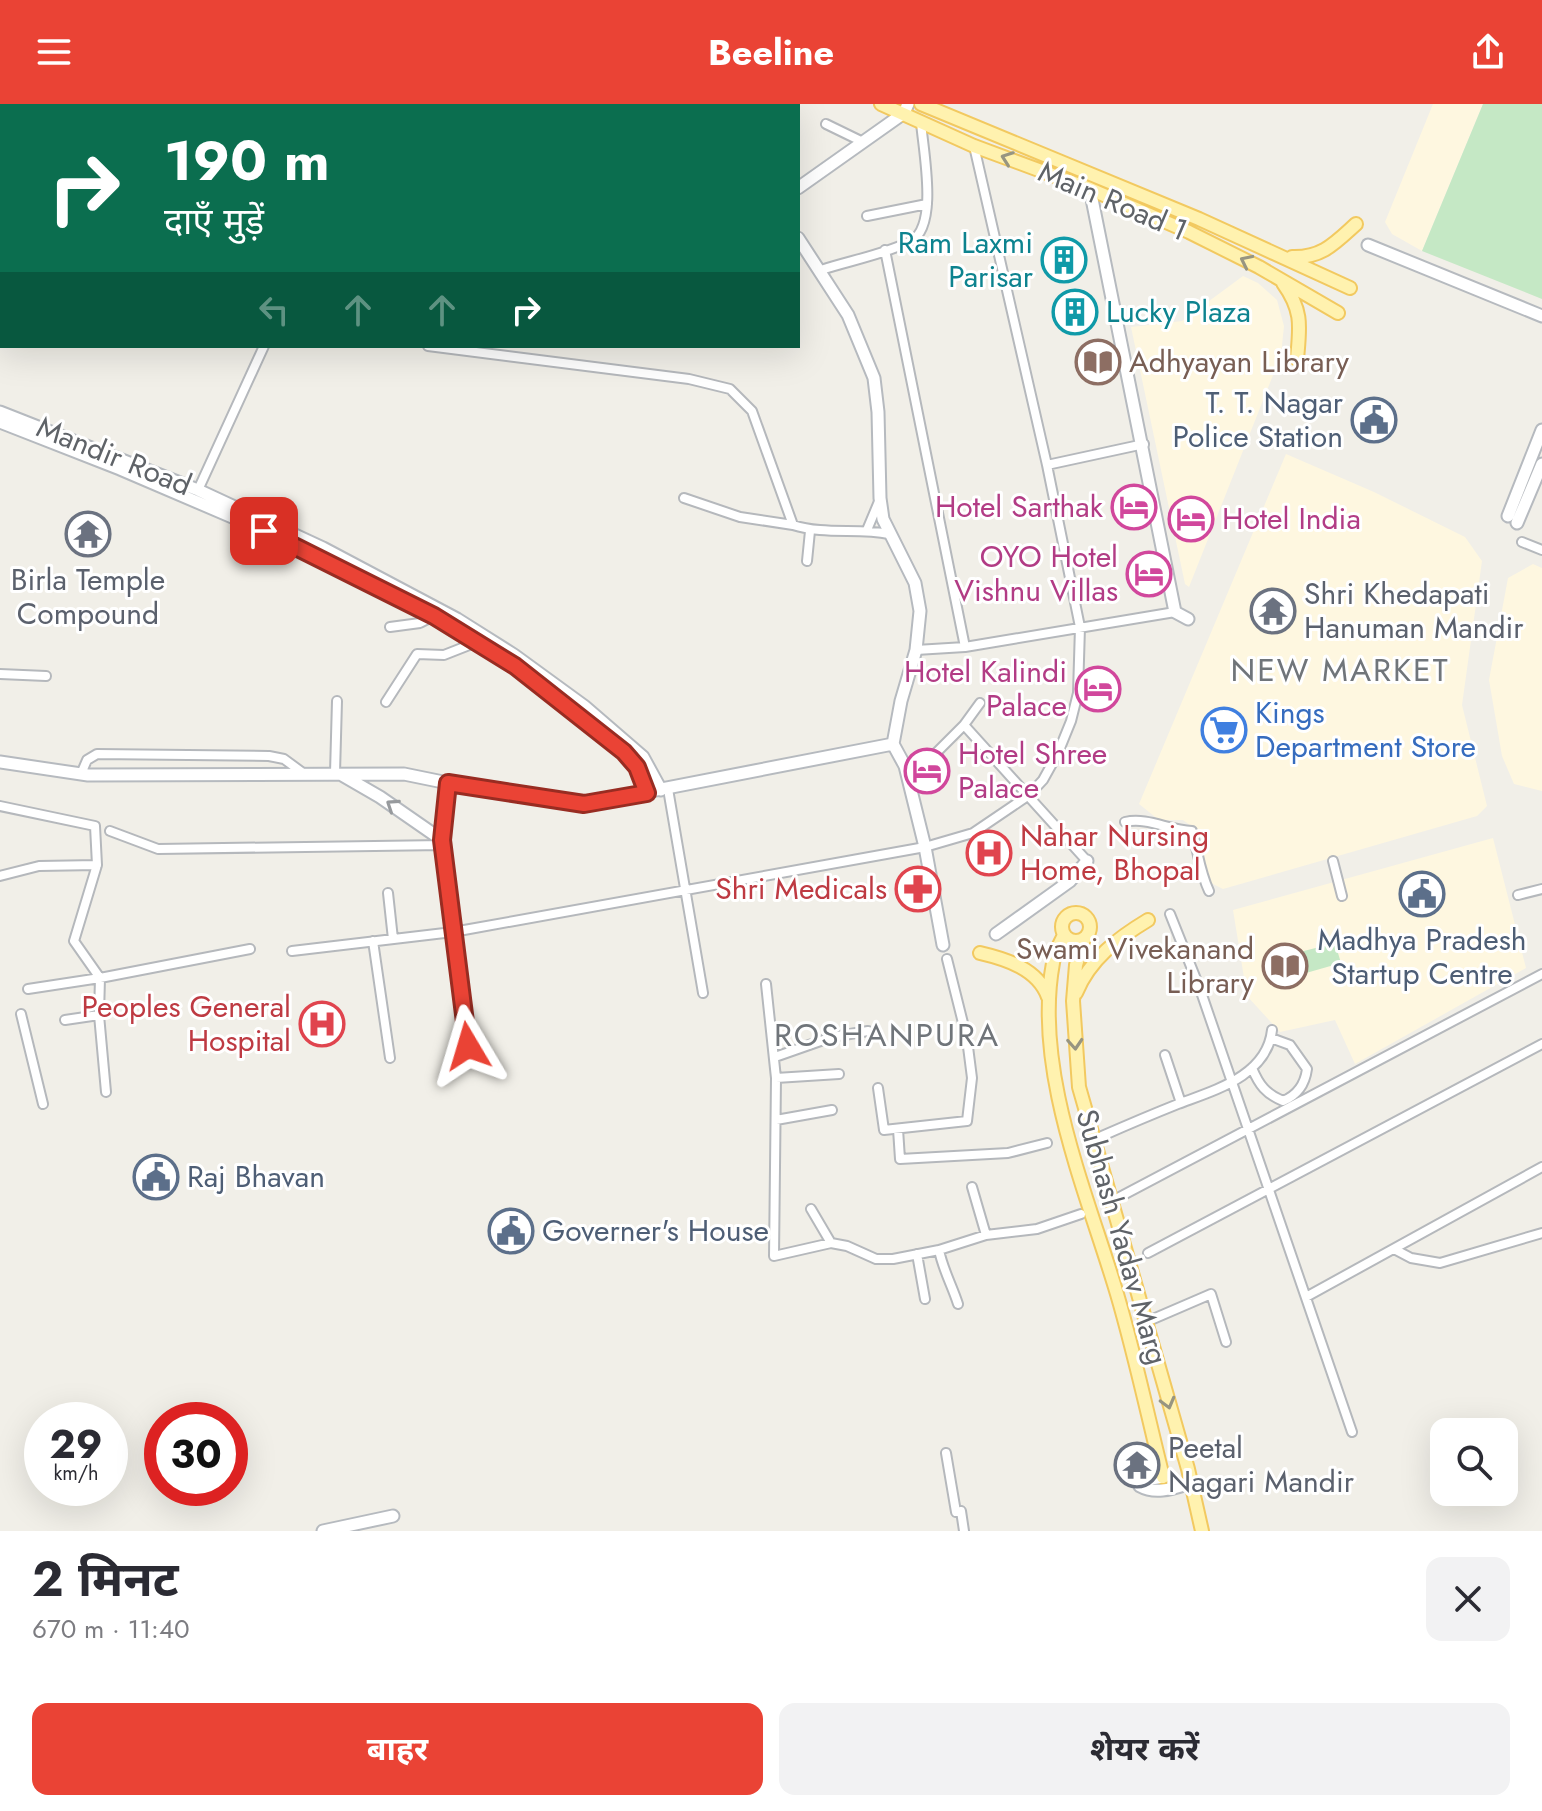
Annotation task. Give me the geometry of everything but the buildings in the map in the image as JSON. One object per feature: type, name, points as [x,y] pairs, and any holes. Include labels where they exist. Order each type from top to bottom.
[{"type":"main road","name":"Main Road 1","points":[[881,104],[906,109],[921,122],[974,146],[1090,189],[1189,232],[1279,278],[1338,313]]},
{"type":"main road","name":"Main Road 1","points":[[921,104],[1284,257],[1350,288]]},
{"type":"main road","points":[[1284,257],[1317,255],[1328,250],[1356,224]]},
{"type":"main road","points":[[1279,278],[1299,312],[1297,359]]},
{"type":"main road","points":[[1073,913],[1085,916],[1090,924],[1084,939],[1073,941],[1064,935],[1064,919],[1073,913]]},
{"type":"main road","points":[[1073,1001],[1080,983],[1104,952],[1148,920]]},
{"type":"main road","name":"Subhash Yadav Marg","points":[[1064,935],[1053,963],[1049,1000],[1056,1091],[1118,1299],[1163,1477]]},
{"type":"main road","name":"Subhash Yadav Marg","points":[[1084,939],[1076,965],[1073,1001],[1079,1087],[1202,1531]]},
{"type":"main road","points":[[980,953],[1014,962],[1045,988],[1049,1000]]},
{"type":"street","points":[[800,187],[906,109]]},
{"type":"street","points":[[821,270],[913,240],[925,224],[927,204],[921,122]]},
{"type":"street","points":[[826,124],[863,142]]},
{"type":"street","points":[[292,951],[453,932],[925,847],[973,833],[1029,795],[1051,768],[1071,721],[1078,693],[1080,627],[1047,465],[974,146]]},
{"type":"street","points":[[1090,189],[1144,444],[1175,612]]},
{"type":"street","points":[[867,216],[927,204]]},
{"type":"street","points":[[800,241],[821,270],[859,336],[874,378],[880,498],[889,534],[915,583],[920,611],[916,650],[901,701],[893,744],[905,766],[925,847],[943,945]]},
{"type":"street","points":[[1368,245],[1542,316]]},
{"type":"street","points":[[885,250],[965,647]]},
{"type":"street","points":[[198,490],[263,348]]},
{"type":"street","points":[[444,348],[689,379],[730,389],[752,411],[793,525]]},
{"type":"street","name":"Mandir Road","points":[[0,412],[198,490],[391,583],[457,619],[514,655],[584,706],[643,757],[664,790]]},
{"type":"street","name":"Mandir Road","points":[[0,422],[293,543],[434,616],[515,666],[624,752],[637,767],[647,793]]},
{"type":"street","points":[[1542,430],[1512,519],[1542,464]]},
{"type":"street","points":[[1266,433],[1281,440]]},
{"type":"street","points":[[1047,465],[1144,444]]},
{"type":"street","points":[[684,498],[740,517],[793,525],[810,531],[867,530],[889,534]]},
{"type":"street","points":[[867,530],[880,498]]},
{"type":"street","points":[[807,561],[810,531]]},
{"type":"street","points":[[1522,542],[1542,550]]},
{"type":"street","points":[[916,650],[965,647],[1175,612],[1188,619]]},
{"type":"street","points":[[390,627],[420,623],[434,616]]},
{"type":"street","points":[[386,702],[417,654],[444,655],[477,642]]},
{"type":"street","points":[[0,674],[46,676]]},
{"type":"street","points":[[337,701],[337,773]]},
{"type":"street","points":[[905,766],[931,758],[964,725],[980,703]]},
{"type":"street","points":[[964,725],[1087,861],[1070,881],[996,934]]},
{"type":"street","points":[[0,762],[81,774],[404,774],[584,804],[893,744]]},
{"type":"street","points":[[81,774],[87,760],[97,754],[269,756],[284,759],[304,774]]},
{"type":"street","points":[[337,773],[380,797],[443,842]]},
{"type":"street","points":[[448,783],[443,842],[468,1046]]},
{"type":"street","points":[[664,790],[703,993]]},
{"type":"street","points":[[0,806],[95,826],[97,865],[74,941],[100,978],[99,1015],[106,1092]]},
{"type":"street","points":[[1125,822],[1140,819],[1192,831],[1201,875],[1209,891]]},
{"type":"street","points":[[110,831],[158,849],[443,842]]},
{"type":"street","points":[[1333,861],[1342,896]]},
{"type":"street","points":[[0,876],[39,866],[97,865]]},
{"type":"street","points":[[1518,895],[1542,889]]},
{"type":"street","points":[[388,893],[393,939]]},
{"type":"street","points":[[1170,914],[1200,989],[1270,1188],[1352,1432]]},
{"type":"street","points":[[373,941],[390,1058]]},
{"type":"street","points":[[28,989],[250,949]]},
{"type":"street","points":[[878,1088],[884,1130],[967,1121],[972,1078],[967,1039],[947,959]]},
{"type":"street","points":[[1112,1201],[1542,974]]},
{"type":"street","points":[[766,984],[776,1078],[774,1256],[831,1243],[847,1246],[876,1259],[893,1259],[939,1250],[986,1235],[1037,1229],[1081,1214]]},
{"type":"street","points":[[21,1014],[43,1104]]},
{"type":"street","points":[[65,1020],[99,1015]]},
{"type":"street","points":[[775,1057],[832,1037],[868,1031]]},
{"type":"street","points":[[1102,1136],[1232,1082],[1252,1068],[1265,1053],[1272,1034],[1290,1045],[1307,1069],[1302,1086],[1292,1098],[1283,1101],[1259,1085],[1252,1068]]},
{"type":"street","points":[[1148,1253],[1542,1044]]},
{"type":"street","points":[[1165,1055],[1181,1103]]},
{"type":"street","points":[[776,1078],[839,1074]]},
{"type":"street","points":[[776,1120],[832,1110]]},
{"type":"street","points":[[898,1129],[900,1159],[1008,1153],[1047,1143]]},
{"type":"street","points":[[1306,1297],[1542,1167]]},
{"type":"street","points":[[972,1187],[986,1235]]},
{"type":"street","points":[[811,1209],[831,1243]]},
{"type":"street","points":[[1394,1249],[1411,1258],[1440,1263],[1542,1233]]},
{"type":"street","points":[[939,1250],[944,1273],[958,1304]]},
{"type":"street","points":[[917,1254],[925,1299]]},
{"type":"street","points":[[1146,1322],[1211,1294],[1226,1342]]},
{"type":"street","points":[[946,1453],[964,1531]]},
{"type":"street","points":[[1163,1477],[1145,1480],[1140,1486],[1147,1490],[1166,1490],[1191,1483]]},
{"type":"street","points":[[323,1531],[393,1516]]},
{"type":"shaded area","points":[[1433,104],[1483,104],[1422,251],[1392,234],[1385,222]]},
{"type":"shaded area","points":[[1243,276],[1258,283],[1277,300],[1284,326],[1281,355],[1189,587],[1185,584],[1131,327],[1182,321]]},
{"type":"shaded area","points":[[1286,454],[1374,492],[1465,537],[1482,561],[1462,705],[1487,806],[1477,816],[1223,889],[1207,881],[1201,855],[1202,834],[1183,820],[1159,820],[1139,804]]},
{"type":"shaded area","points":[[1533,564],[1542,568],[1542,791],[1514,784],[1502,756],[1489,680],[1508,578]]},
{"type":"shaded area","points":[[1493,838],[1526,968],[1355,1064],[1335,1020],[1280,1032],[1247,996],[1233,910]]},
{"type":"green space","points":[[1483,104],[1542,104],[1542,299],[1422,251]]},
{"type":"green space","points":[[1335,943],[1341,963],[1306,973],[1300,952]]},
{"type":"place","name":"Ram Laxmi Parisar","points":[[1064,260]]},
{"type":"place","name":"Lucky Plaza","points":[[1075,312]]},
{"type":"place","name":"Adhyayan Library","points":[[1098,362]]},
{"type":"place","name":"T. T. Nagar Police Station","points":[[1374,420]]},
{"type":"place","name":"Hotel Sarthak","points":[[1134,507]]},
{"type":"place","name":"Hotel India","points":[[1191,519]]},
{"type":"place","name":"Birla Temple Compound","points":[[88,534]]},
{"type":"place","name":"OYO Hotel Vishnu Villas","points":[[1149,574]]},
{"type":"place","name":"Shri Khedapati Hanuman Mandir","points":[[1273,611]]},
{"type":"place","name":"Hotel Kalindi Palace","points":[[1098,689]]},
{"type":"place","name":"Kings Department Store","points":[[1224,730]]},
{"type":"place","name":"Hotel Shree Palace","points":[[927,771]]},
{"type":"place","name":"Nahar Nursing Home, Bhopal","points":[[989,853]]},
{"type":"place","name":"Shri Medicals","points":[[918,889]]},
{"type":"place","name":"Madhya Pradesh Startup Centre","points":[[1422,894]]},
{"type":"place","name":"Swami Vivekanand Library","points":[[1285,966]]},
{"type":"place","name":"Peoples General Hospital","points":[[322,1024]]},
{"type":"place","name":"Raj Bhavan","points":[[156,1177]]},
{"type":"place","name":"Governer's House","points":[[511,1231]]},
{"type":"place","name":"Peetal Nagari Mandir","points":[[1137,1465]]},
{"type":"district","name":"NEW MARKET","points":[[1340,670]]},
{"type":"district","name":"ROSHANPURA","points":[[887,1035]]},
{"type":"route","points":[[264,531],[434,616],[515,666],[624,752],[637,767],[647,793],[584,804],[448,783],[442,840],[468,1046]]}]
